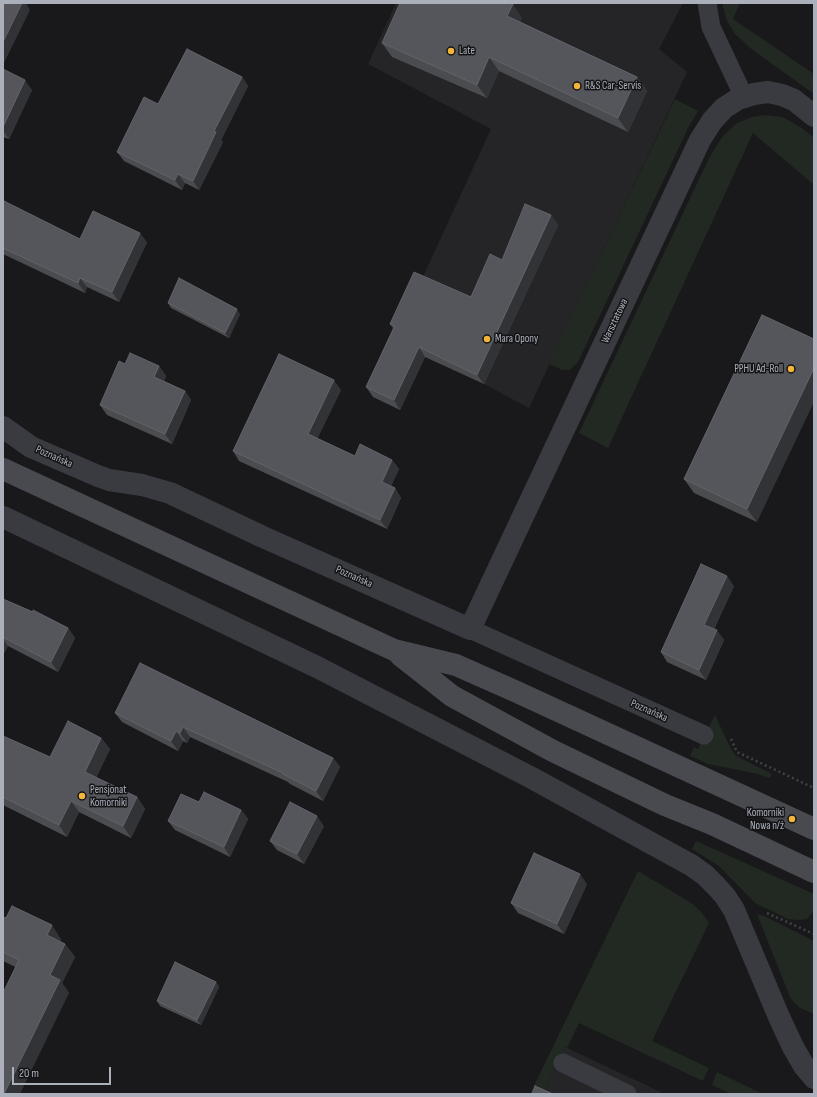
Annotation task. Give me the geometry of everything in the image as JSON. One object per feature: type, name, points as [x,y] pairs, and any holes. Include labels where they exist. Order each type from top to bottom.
[{"type":"main road","points":[[3,469],[394,650],[456,665],[532,698],[814,829]]},
{"type":"main road","points":[[394,650],[452,696],[553,751],[665,805],[712,824],[814,872]]},
{"type":"street","name":"Warsztatowa","points":[[470,629],[700,140],[712,121],[724,108],[738,99],[768,92],[782,95],[794,100],[814,116]]},
{"type":"street","name":"Poznańska","points":[[3,427],[31,446],[98,476],[115,481],[157,488],[170,493],[263,537],[470,629]]},
{"type":"street","points":[[3,517],[317,667],[539,782],[691,865],[705,875],[716,886],[734,910],[790,1041],[804,1066],[814,1078]]},
{"type":"lane","points":[[707,3],[710,27],[744,97]]},
{"type":"lane","name":"Poznańska","points":[[470,629],[704,735]]},
{"type":"lane","points":[[563,1063],[627,1094]]},
{"type":"path","points":[[730,738],[737,752],[814,788]]},
{"type":"path","points":[[766,912],[814,934]]},
{"type":"shaded area","points":[[396,3],[683,3],[659,49],[687,72],[529,408],[484,384],[398,344],[421,281],[491,129],[368,64]]},
{"type":"shaded area","points":[[723,3],[740,3],[733,19],[814,74],[814,94],[750,48],[735,34],[727,21]]},
{"type":"shaded area","points":[[675,99],[698,111],[689,126],[578,362],[570,370],[562,370],[549,364]]},
{"type":"shaded area","points":[[765,115],[782,117],[803,129],[814,138],[814,185],[753,133],[608,448],[579,433],[710,156],[723,136],[737,123],[752,117]]},
{"type":"shaded area","points":[[715,715],[730,747],[736,756],[772,774],[770,778],[758,774],[708,764],[690,756],[694,747],[698,749]]},
{"type":"shaded area","points":[[696,841],[814,894],[813,912],[807,919],[788,919],[755,903],[719,866],[692,849]]},
{"type":"shaded area","points":[[638,871],[693,904],[709,923],[652,1041],[709,1068],[703,1081],[579,1023],[567,1048],[565,1047],[543,1094],[530,1094]]},
{"type":"shaded area","points":[[757,914],[814,941],[814,1014],[800,1008],[790,997]]},
{"type":"shaded area","points":[[565,1047],[665,1094],[543,1094]]},
{"type":"shaded area","points":[[717,1072],[763,1094],[731,1094],[712,1085]]},
{"type":"building","points":[[3,3],[22,3],[3,42]]},
{"type":"building","points":[[400,3],[510,3],[513,4],[507,16],[637,77],[618,118],[489,57],[477,85],[382,43]]},
{"type":"building","points":[[187,49],[242,77],[214,131],[216,132],[193,181],[178,174],[175,180],[117,152],[144,97],[158,104]]},
{"type":"building","points":[[3,69],[25,80],[3,127]]},
{"type":"building","points":[[4,201],[80,239],[93,211],[140,233],[112,292],[80,278],[78,283],[3,248]]},
{"type":"building","points":[[525,204],[551,215],[477,375],[419,347],[394,400],[366,387],[395,326],[390,324],[414,272],[471,297],[490,254],[502,260]]},
{"type":"building","points":[[179,278],[237,309],[225,333],[168,303]]},
{"type":"building","points":[[762,315],[814,339],[814,368],[747,509],[684,479]]},
{"type":"building","points":[[130,353],[159,366],[154,377],[185,391],[165,434],[100,405],[119,361],[125,364]]},
{"type":"building","points":[[279,354],[334,380],[308,434],[355,456],[360,444],[392,460],[382,482],[395,488],[380,520],[233,451]]},
{"type":"building","points":[[701,564],[727,576],[704,625],[717,630],[699,670],[661,652]]},
{"type":"building","points":[[3,599],[33,612],[33,610],[68,628],[51,662],[3,637]]},
{"type":"building","points":[[140,663],[333,758],[316,791],[283,773],[183,727],[180,733],[176,731],[171,741],[115,713]]},
{"type":"building","points":[[68,721],[101,738],[85,772],[137,797],[123,826],[71,801],[59,825],[3,797],[3,736],[50,757]]},
{"type":"building","points":[[204,792],[241,810],[224,847],[168,821],[181,794],[199,802]]},
{"type":"building","points":[[290,802],[317,816],[297,854],[270,841]]},
{"type":"building","points":[[534,853],[580,874],[557,924],[511,903]]},
{"type":"building","points":[[12,906],[52,925],[47,935],[65,944],[50,975],[60,980],[3,1094],[3,993],[19,960],[3,952],[3,917],[6,918]]},
{"type":"building","points":[[175,962],[216,982],[197,1020],[157,1001]]},
{"type":"building","points":[[535,1086],[553,1094],[532,1094]]},
{"type":"place","name":"Late","points":[[451,51]]},
{"type":"place","name":"R&S Car-Servis","points":[[577,86]]},
{"type":"place","name":"Mara Opony","points":[[487,339]]},
{"type":"place","name":"PPHU Ad-Roll","points":[[791,369]]},
{"type":"place","name":"Pensjonat Komorniki","points":[[82,796]]},
{"type":"place","name":"Komorniki Nowa n/ż","points":[[792,819]]}]
